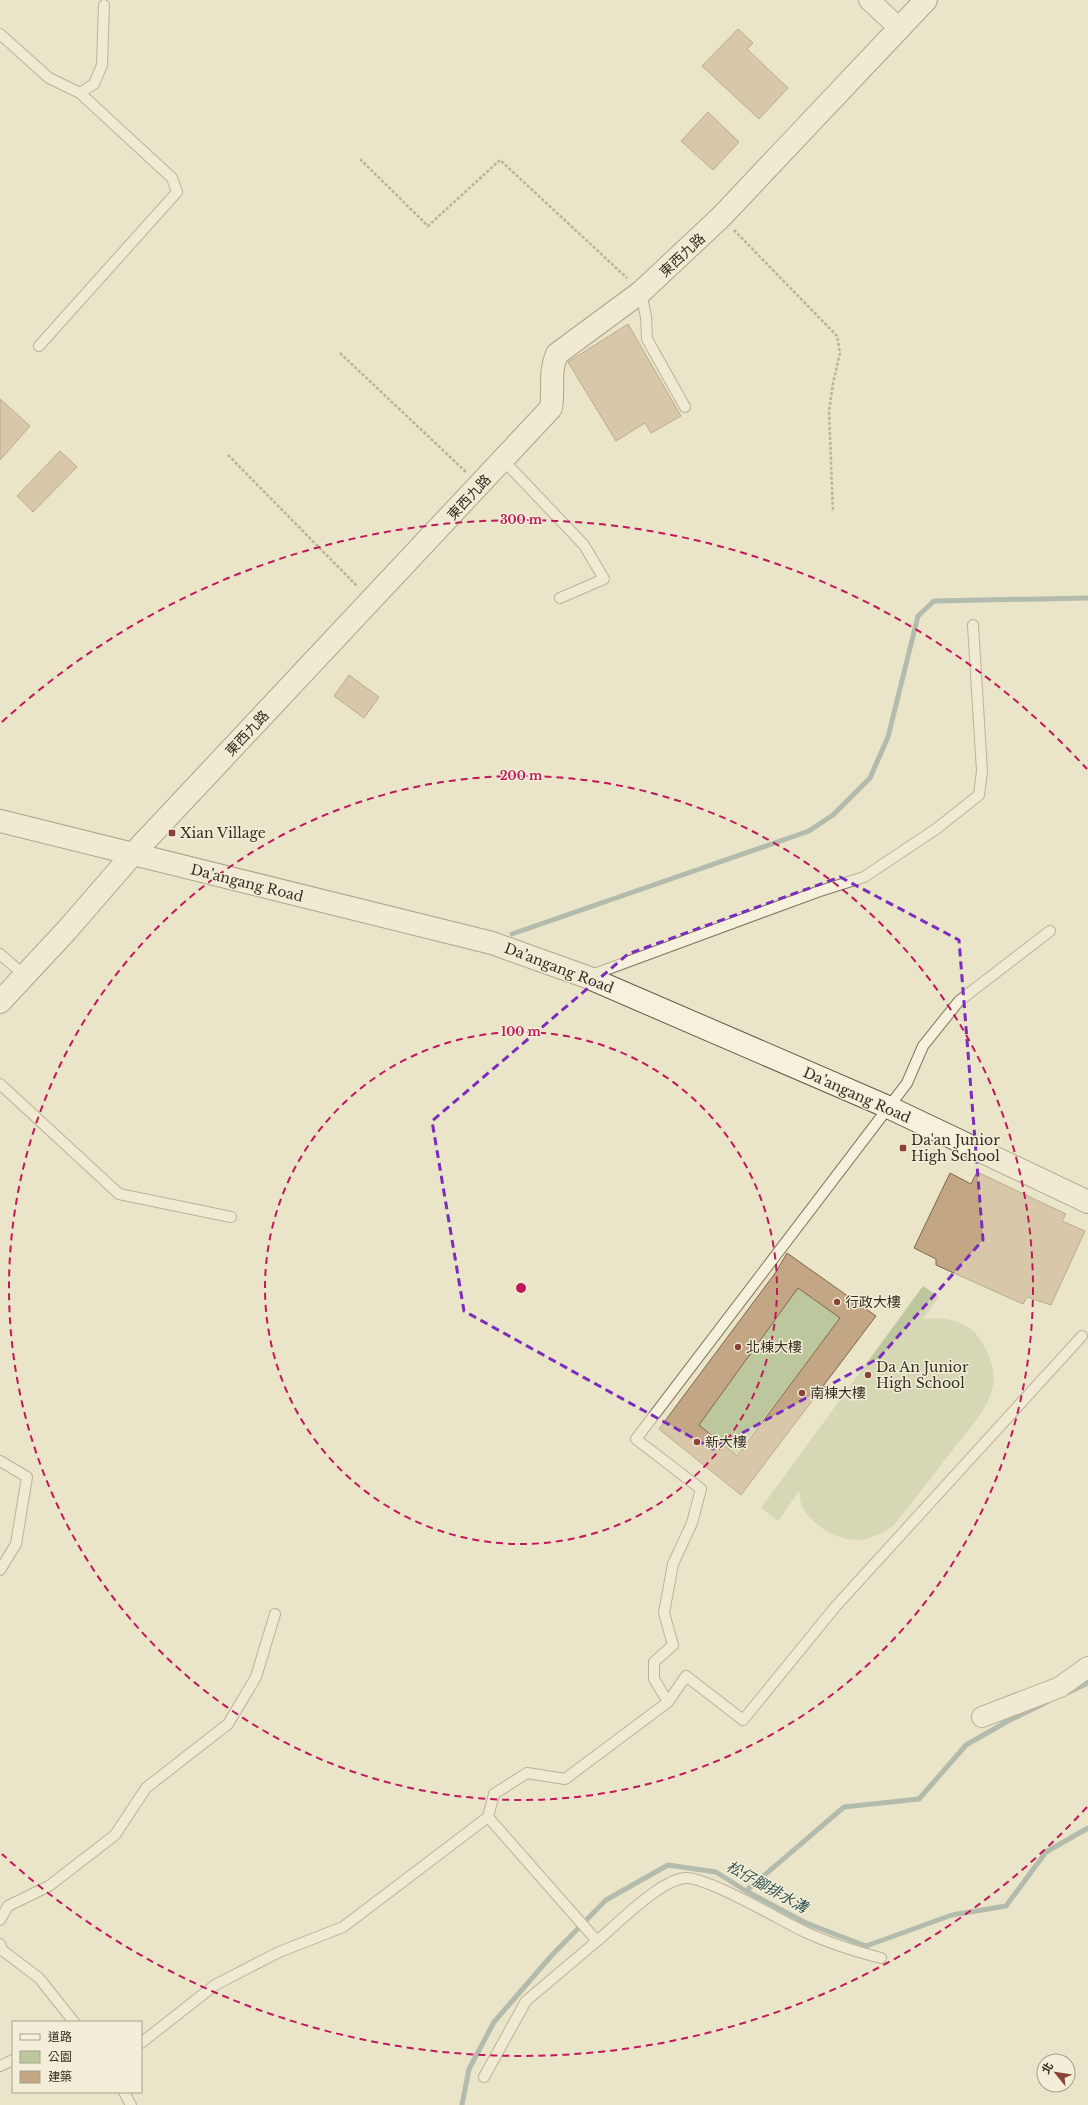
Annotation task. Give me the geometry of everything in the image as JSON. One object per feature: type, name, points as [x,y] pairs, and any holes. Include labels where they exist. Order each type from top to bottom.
[{"type":"street","points":[[869,0],[900,29]]},
{"type":"street","name":"東西九路","points":[[0,1002],[67,930],[132,855],[551,408],[553,392],[552,367],[557,354],[642,292],[721,217],[926,0]]},
{"type":"street","name":"Da’angang Road","points":[[0,821],[132,855],[492,943],[587,977],[888,1107],[1088,1202]]},
{"type":"street","points":[[982,1717],[1060,1687],[1088,1667]]},
{"type":"lane","points":[[80,93],[94,84],[102,66],[104,5]]},
{"type":"lane","points":[[0,34],[49,78],[80,93],[172,178],[177,192],[39,346]]},
{"type":"lane","points":[[642,292],[646,317],[647,339],[685,407]]},
{"type":"lane","points":[[503,460],[584,545],[604,579],[560,598]]},
{"type":"lane","points":[[587,977],[817,892],[864,877],[936,829],[979,795],[982,771],[973,625]]},
{"type":"lane","points":[[668,1702],[654,1679],[654,1662],[673,1645],[664,1613],[673,1564],[692,1523],[701,1489],[636,1439],[907,1083],[923,1046],[959,1001],[1050,931]]},
{"type":"lane","points":[[0,954],[24,975]]},
{"type":"lane","points":[[0,1084],[119,1194],[231,1217]]},
{"type":"lane","points":[[142,2042],[215,1986],[278,1952],[343,1926],[488,1817],[494,1794],[527,1773],[564,1779],[668,1702],[686,1676],[743,1720],[836,1606],[1082,1336]]},
{"type":"lane","points":[[0,1462],[27,1477],[16,1544],[0,1570]]},
{"type":"lane","points":[[0,1920],[8,1906],[49,1886],[115,1835],[146,1788],[228,1724],[256,1677],[275,1614]]},
{"type":"lane","points":[[488,1817],[581,1921],[595,1939]]},
{"type":"lane","points":[[484,2077],[526,2001],[595,1939],[664,1885],[685,1878],[708,1883],[804,1932],[846,1949],[881,1958]]},
{"type":"lane","points":[[0,1944],[2,1950],[40,1978],[73,2021]]},
{"type":"lane","points":[[0,2066],[12,2060]]},
{"type":"lane","points":[[124,2093],[130,2105]]},
{"type":"path","points":[[360,159],[428,226],[500,160],[642,292]]},
{"type":"path","points":[[721,217],[837,336],[840,353],[828,412],[834,512]]},
{"type":"path","points":[[340,353],[480,485]]},
{"type":"path","points":[[228,455],[372,600]]},
{"type":"highlighted area","points":[[840,877],[959,940],[983,1240],[879,1358],[713,1449],[464,1311],[432,1121],[628,954]]},
{"type":"green space","points":[[923,1286],[939,1297],[923,1319],[940,1319],[956,1322],[970,1329],[982,1342],[994,1374],[993,1385],[986,1404],[970,1429],[893,1526],[876,1536],[856,1540],[847,1539],[837,1536],[820,1527],[807,1514],[801,1504],[799,1491],[778,1521],[761,1508]]},
{"type":"green space","points":[[798,1288],[840,1318],[736,1455],[699,1425]]},
{"type":"building","points":[[738,29],[753,43],[747,49],[788,88],[759,119],[702,66]]},
{"type":"building","points":[[708,112],[739,142],[713,170],[681,141]]},
{"type":"building","points":[[628,324],[681,416],[651,433],[645,423],[616,441],[568,362]]},
{"type":"building","points":[[0,399],[30,426],[0,460]]},
{"type":"building","points":[[60,451],[77,467],[33,512],[17,496]]},
{"type":"building","points":[[349,675],[379,697],[364,718],[334,696]]},
{"type":"building","points":[[977,1172],[1066,1214],[1062,1221],[1085,1231],[1051,1305],[1027,1297],[1023,1304],[936,1265],[936,1259],[914,1248],[950,1173],[971,1184]]},
{"type":"building","points":[[787,1253],[876,1316],[741,1495],[659,1429],[776,1272]],"holes":[[[798,1288],[840,1318],[737,1456],[699,1425]]]},
{"type":"waterway","points":[[512,934],[809,831],[833,815],[870,778],[888,737],[918,616],[934,601],[1088,598]]},
{"type":"waterway","points":[[1067,1693],[1088,1683]]},
{"type":"waterway","points":[[746,1891],[844,1807],[919,1799],[966,1745],[1008,1721],[1047,1702]]},
{"type":"waterway","name":"松仔腳排水溝","points":[[462,2105],[469,2069],[494,2022],[552,1955],[606,1900],[668,1865],[716,1872],[746,1891],[806,1923],[866,1946],[952,1915],[1006,1906],[1046,1852],[1088,1828]]},
{"type":"place","name":"Xian Village","points":[[172,833]]},
{"type":"place","name":"Da'an Junior High School","points":[[903,1148]]},
{"type":"place","name":"行政大樓","points":[[837,1302]]},
{"type":"place","name":"北棟大樓","points":[[738,1347]]},
{"type":"place","name":"Da An Junior High School","points":[[868,1375]]},
{"type":"place","name":"南棟大樓","points":[[802,1393]]},
{"type":"place","name":"新大樓","points":[[697,1442]]}]
